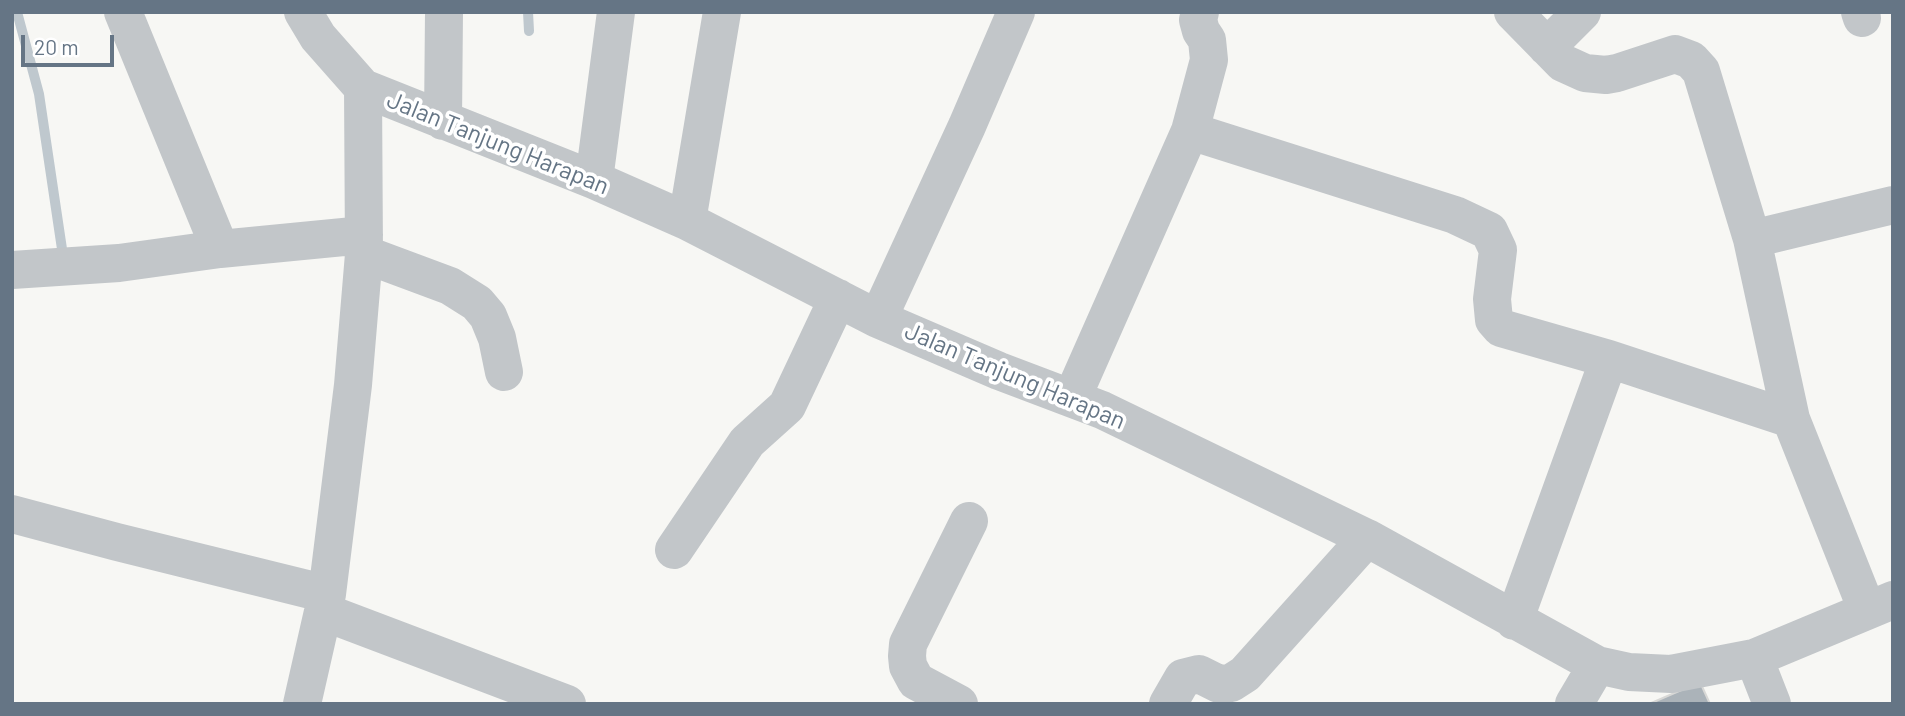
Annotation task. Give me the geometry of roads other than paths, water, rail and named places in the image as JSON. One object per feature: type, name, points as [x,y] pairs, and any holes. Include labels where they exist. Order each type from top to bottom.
[{"type":"street","points":[[124,12],[220,249]]},
{"type":"street","name":"Jalan Tanjung Harapan","points":[[303,12],[318,37],[363,88],[594,180],[687,221],[878,319],[999,371],[1102,410],[1367,538],[1597,665],[1629,672],[1671,674],[1754,658],[1880,605]]},
{"type":"street","points":[[443,121],[444,12]]},
{"type":"street","points":[[594,180],[616,12]]},
{"type":"street","points":[[687,221],[722,12]]},
{"type":"street","points":[[878,319],[1016,12]]},
{"type":"street","points":[[1072,398],[1190,131],[1209,60],[1208,40],[1201,31],[1198,20],[1200,12]]},
{"type":"street","points":[[1513,12],[1563,63],[1585,73],[1617,73],[1675,54],[1690,60],[1701,71],[1752,239],[1791,419],[1880,605]]},
{"type":"street","points":[[1547,47],[1582,12]]},
{"type":"street","points":[[302,704],[326,603],[353,385],[364,245],[363,88]]},
{"type":"street","points":[[1190,131],[1455,215],[1489,231],[1498,250],[1492,299],[1494,320],[1501,328],[1609,359],[1791,419]]},
{"type":"street","points":[[1752,239],[1893,205]]},
{"type":"street","points":[[12,270],[120,263],[220,249],[364,245],[450,286],[477,303],[488,316],[497,338],[504,372]]},
{"type":"street","points":[[674,550],[747,442],[787,407],[838,298]]},
{"type":"street","points":[[1514,621],[1609,359]]},
{"type":"street","points":[[12,514],[326,603],[568,704]]},
{"type":"street","points":[[959,704],[916,681],[908,666],[907,656],[908,645],[969,521]]},
{"type":"street","points":[[1168,704],[1183,678],[1199,674],[1219,684],[1231,683],[1245,674],[1367,538]]},
{"type":"street","points":[[1754,658],[1773,704]]},
{"type":"street","points":[[1574,704],[1597,665]]},
{"type":"waterway","points":[[17,12],[39,94],[62,249]]},
{"type":"waterway","points":[[528,12],[529,31]]}]
